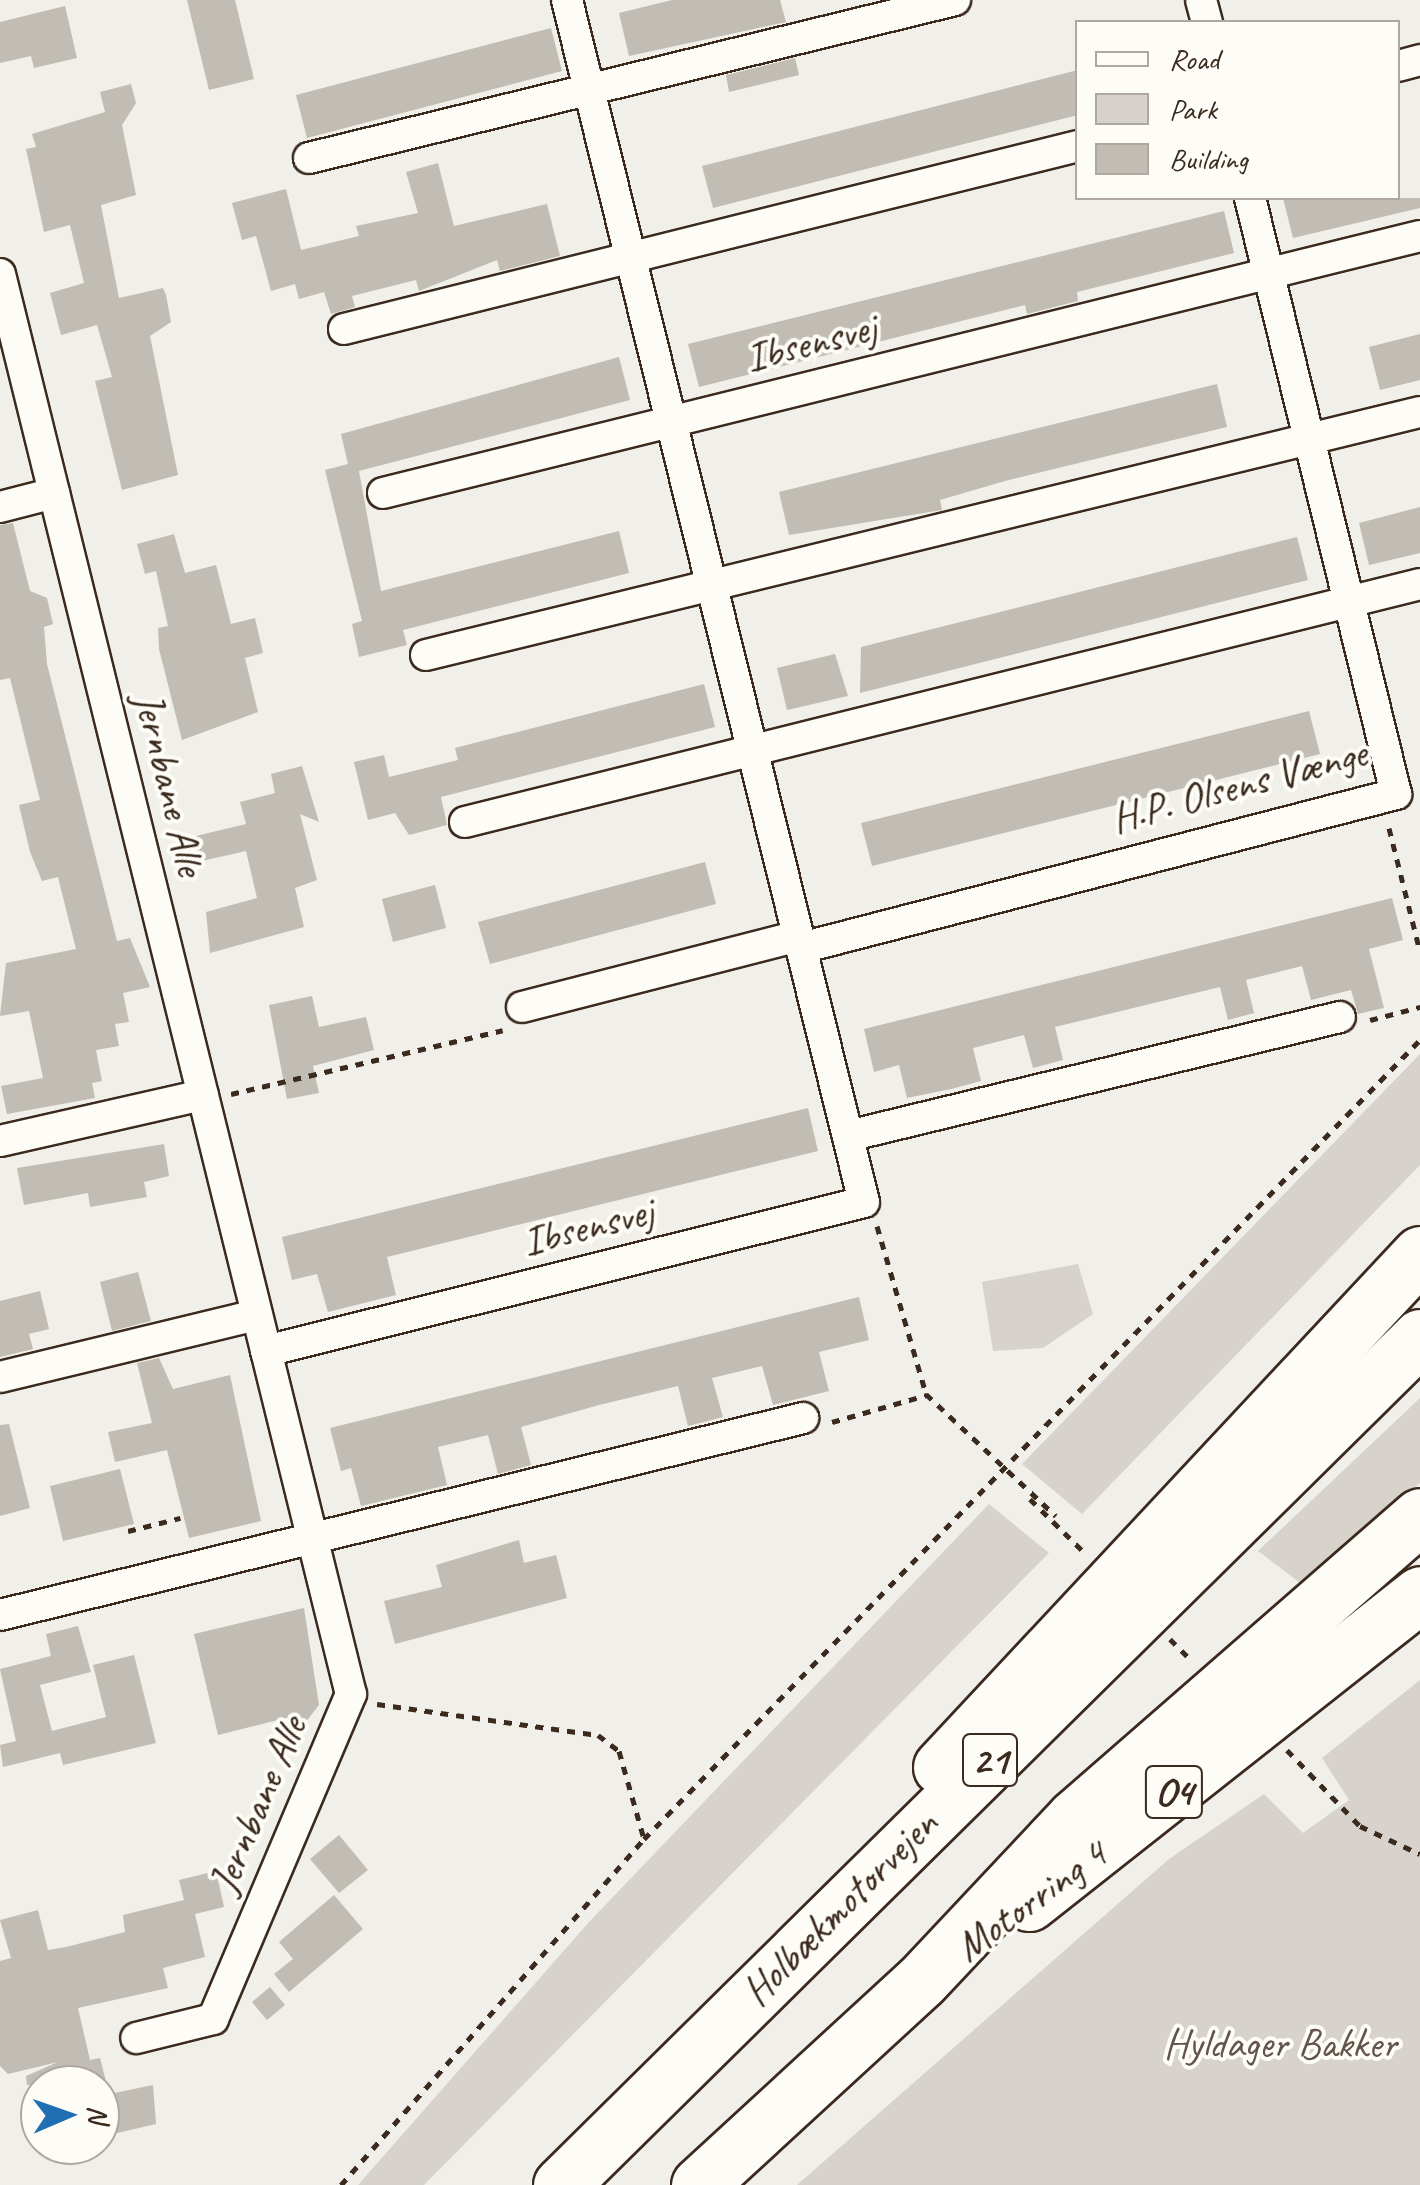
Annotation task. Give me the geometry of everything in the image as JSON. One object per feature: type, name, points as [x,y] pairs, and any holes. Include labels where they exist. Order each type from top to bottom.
[{"type":"highway","points":[[840,1908],[970,1727],[1420,1254]]},
{"type":"highway","name":"Holbækmotorvejen","points":[[561,2185],[1420,1337]]},
{"type":"highway","name":"21","points":[[699,2185],[921,1981],[1074,1818],[1420,1516]]},
{"type":"highway","name":"Motorring 4","points":[[921,1981],[1420,1594]]},
{"type":"street","points":[[567,0],[864,1202]]},
{"type":"street","points":[[309,158],[954,0]]},
{"type":"street","points":[[344,329],[1075,147]]},
{"type":"street","name":"H.P. Olsens Vænge","points":[[799,942],[1403,785],[1349,602],[1250,200]]},
{"type":"street","points":[[1269,274],[1420,236]]},
{"type":"street","name":"Jernbane Alle","points":[[0,274],[314,1543],[349,1700],[213,2019],[136,2038]]},
{"type":"street","name":"Ibsensvej","points":[[383,493],[1269,274]]},
{"type":"street","points":[[426,655],[1420,412]]},
{"type":"street","points":[[0,507],[54,494]]},
{"type":"street","points":[[465,822],[1420,584]]},
{"type":"street","points":[[535,1003],[799,942]]},
{"type":"street","points":[[848,1136],[1340,1017]]},
{"type":"street","points":[[0,1141],[203,1097]]},
{"type":"street","name":"Ibsensvej","points":[[266,1351],[864,1202]]},
{"type":"street","points":[[0,1376],[257,1315]]},
{"type":"street","points":[[0,1615],[314,1543],[803,1418]]},
{"type":"path","points":[[1403,785],[1388,820],[1420,951]]},
{"type":"path","points":[[203,1097],[500,1031],[535,1003]]},
{"type":"path","points":[[1340,1017],[1348,1026],[1420,1007]]},
{"type":"path","points":[[341,2185],[644,1839],[1420,1040]]},
{"type":"path","points":[[864,1202],[926,1394],[1096,1564]]},
{"type":"path","points":[[803,1418],[816,1427],[926,1394]]},
{"type":"path","points":[[1004,1472],[1056,1516]]},
{"type":"path","points":[[128,1530],[180,1518]]},
{"type":"path","points":[[1165,1634],[1204,1672]]},
{"type":"path","points":[[349,1700],[598,1734],[619,1752],[644,1839]]},
{"type":"path","points":[[1283,1746],[1360,1826],[1420,1854]]},
{"type":"green space","points":[[1420,1054],[1420,1165],[1082,1514],[1022,1464]]},
{"type":"green space","points":[[1078,1264],[1093,1314],[1043,1348],[993,1351],[982,1282]]},
{"type":"green space","points":[[1420,1398],[1420,1483],[1299,1582],[1258,1551]]},
{"type":"green space","points":[[989,1504],[1049,1553],[424,2185],[358,2185],[589,1922]]},
{"type":"green space","name":"Hyldager Bakker","points":[[1420,1680],[1420,2185],[797,2185],[1169,1859],[1264,1794],[1303,1833],[1349,1800],[1322,1758]]},
{"type":"building","points":[[187,0],[235,0],[254,79],[209,90]]},
{"type":"building","points":[[672,0],[780,0],[786,22],[629,56],[619,13]]},
{"type":"building","points":[[65,6],[77,58],[34,68],[31,56],[0,63],[0,22]]},
{"type":"building","points":[[551,28],[562,71],[307,138],[296,95]]},
{"type":"building","points":[[795,58],[799,75],[729,92],[726,75]]},
{"type":"building","points":[[1075,71],[1075,116],[713,208],[702,166]]},
{"type":"building","points":[[131,84],[136,103],[122,125],[136,195],[101,205],[119,298],[163,288],[166,295],[171,322],[150,336],[178,475],[122,490],[95,381],[112,377],[97,325],[61,335],[50,293],[84,283],[70,225],[44,232],[26,149],[36,147],[32,134],[105,112],[100,92]]},
{"type":"building","points":[[438,163],[454,226],[547,204],[560,256],[500,271],[497,260],[419,291],[416,280],[352,296],[355,307],[331,314],[324,292],[299,299],[295,284],[271,291],[256,236],[242,240],[232,203],[286,189],[301,250],[359,236],[356,226],[418,213],[406,172]]},
{"type":"building","points":[[1420,198],[1420,208],[1293,238],[1284,200]]},
{"type":"building","points":[[1224,211],[1234,253],[1077,292],[1078,301],[1027,314],[1025,305],[699,387],[688,344]]},
{"type":"building","points":[[1420,334],[1420,380],[1380,390],[1369,347]]},
{"type":"building","points":[[619,357],[630,400],[359,471],[381,591],[619,531],[629,573],[403,630],[407,645],[359,657],[352,624],[362,621],[325,470],[348,464],[341,434]]},
{"type":"building","points":[[1217,384],[1227,427],[1005,481],[940,500],[942,510],[789,535],[779,492]]},
{"type":"building","points":[[1420,507],[1420,553],[1369,565],[1359,523]]},
{"type":"building","points":[[13,523],[30,591],[47,598],[53,624],[44,627],[47,664],[117,941],[130,938],[150,987],[123,993],[129,1022],[115,1024],[119,1046],[96,1050],[102,1081],[92,1083],[95,1098],[7,1114],[1,1086],[43,1078],[29,1011],[0,1016],[6,963],[76,949],[58,877],[42,881],[30,852],[19,805],[40,800],[10,678],[0,680],[0,525]]},
{"type":"building","points":[[174,534],[185,573],[216,565],[231,624],[255,618],[263,653],[245,658],[258,712],[182,740],[159,649],[158,628],[168,626],[156,571],[145,574],[137,544]]},
{"type":"building","points":[[1297,537],[1308,580],[860,693],[861,647]]},
{"type":"building","points":[[835,654],[848,696],[787,710],[777,668]]},
{"type":"building","points":[[704,684],[715,727],[441,797],[447,825],[409,835],[395,813],[368,820],[354,762],[384,755],[389,777],[458,760],[455,748]]},
{"type":"building","points":[[1309,711],[1320,754],[872,866],[861,823]]},
{"type":"building","points":[[302,766],[319,822],[300,814],[317,880],[295,888],[304,927],[210,953],[206,912],[257,898],[246,851],[184,865],[179,840],[246,824],[240,802],[275,793],[271,774]]},
{"type":"building","points":[[705,862],[716,904],[490,964],[478,922]]},
{"type":"building","points":[[435,885],[446,928],[393,942],[382,899]]},
{"type":"building","points":[[1392,898],[1403,940],[1369,949],[1384,1008],[1358,1014],[1351,990],[1311,1000],[1302,966],[1246,980],[1254,1013],[1228,1020],[1220,987],[1055,1027],[1063,1060],[1033,1068],[1024,1035],[973,1048],[981,1081],[951,1089],[907,1098],[899,1065],[874,1072],[864,1029]]},
{"type":"building","points":[[312,996],[319,1027],[366,1017],[374,1050],[313,1066],[319,1093],[287,1099],[269,1005]]},
{"type":"building","points":[[808,1108],[818,1151],[387,1257],[396,1295],[328,1312],[317,1274],[292,1280],[282,1237]]},
{"type":"building","points":[[164,1144],[169,1176],[144,1182],[147,1197],[90,1207],[88,1193],[24,1205],[17,1168]]},
{"type":"building","points":[[138,1272],[151,1321],[112,1331],[100,1282]]},
{"type":"building","points":[[40,1291],[49,1329],[29,1334],[33,1349],[0,1357],[0,1301]]},
{"type":"building","points":[[859,1297],[869,1340],[819,1352],[829,1391],[773,1405],[762,1366],[712,1378],[723,1417],[688,1426],[678,1386],[599,1405],[521,1427],[531,1465],[498,1474],[488,1435],[438,1447],[447,1485],[361,1506],[351,1468],[341,1471],[330,1428]]},
{"type":"building","points":[[159,1358],[173,1389],[230,1375],[261,1521],[189,1538],[167,1450],[115,1462],[108,1432],[152,1423],[137,1363]]},
{"type":"building","points":[[9,1424],[30,1508],[0,1516],[0,1425]]},
{"type":"building","points":[[120,1469],[134,1524],[63,1541],[50,1486]]},
{"type":"building","points":[[519,1540],[524,1563],[556,1555],[567,1598],[395,1644],[384,1601],[442,1587],[436,1565]]},
{"type":"building","points":[[304,1608],[319,1705],[305,1723],[294,1716],[218,1735],[194,1634]]},
{"type":"building","points":[[78,1626],[91,1672],[40,1685],[52,1731],[106,1717],[93,1665],[134,1655],[156,1743],[63,1765],[60,1753],[3,1767],[0,1745],[16,1741],[0,1669],[51,1656],[46,1634]]},
{"type":"building","points":[[339,1835],[368,1870],[339,1893],[310,1859]]},
{"type":"building","points":[[216,1871],[224,1907],[195,1914],[205,1957],[163,1968],[168,1988],[78,2008],[90,2060],[100,2058],[102,2065],[20,2065],[20,2071],[8,2074],[0,2066],[0,1961],[11,1958],[0,1920],[38,1910],[48,1950],[66,1947],[125,1932],[123,1915],[184,1900],[179,1880]]},
{"type":"building","points":[[334,1895],[363,1929],[289,1992],[274,1974],[293,1959],[279,1942]]},
{"type":"building","points":[[270,1987],[285,2005],[267,2020],[252,2002]]},
{"type":"building","points":[[153,2085],[156,2124],[120,2132],[120,2092]]}]
